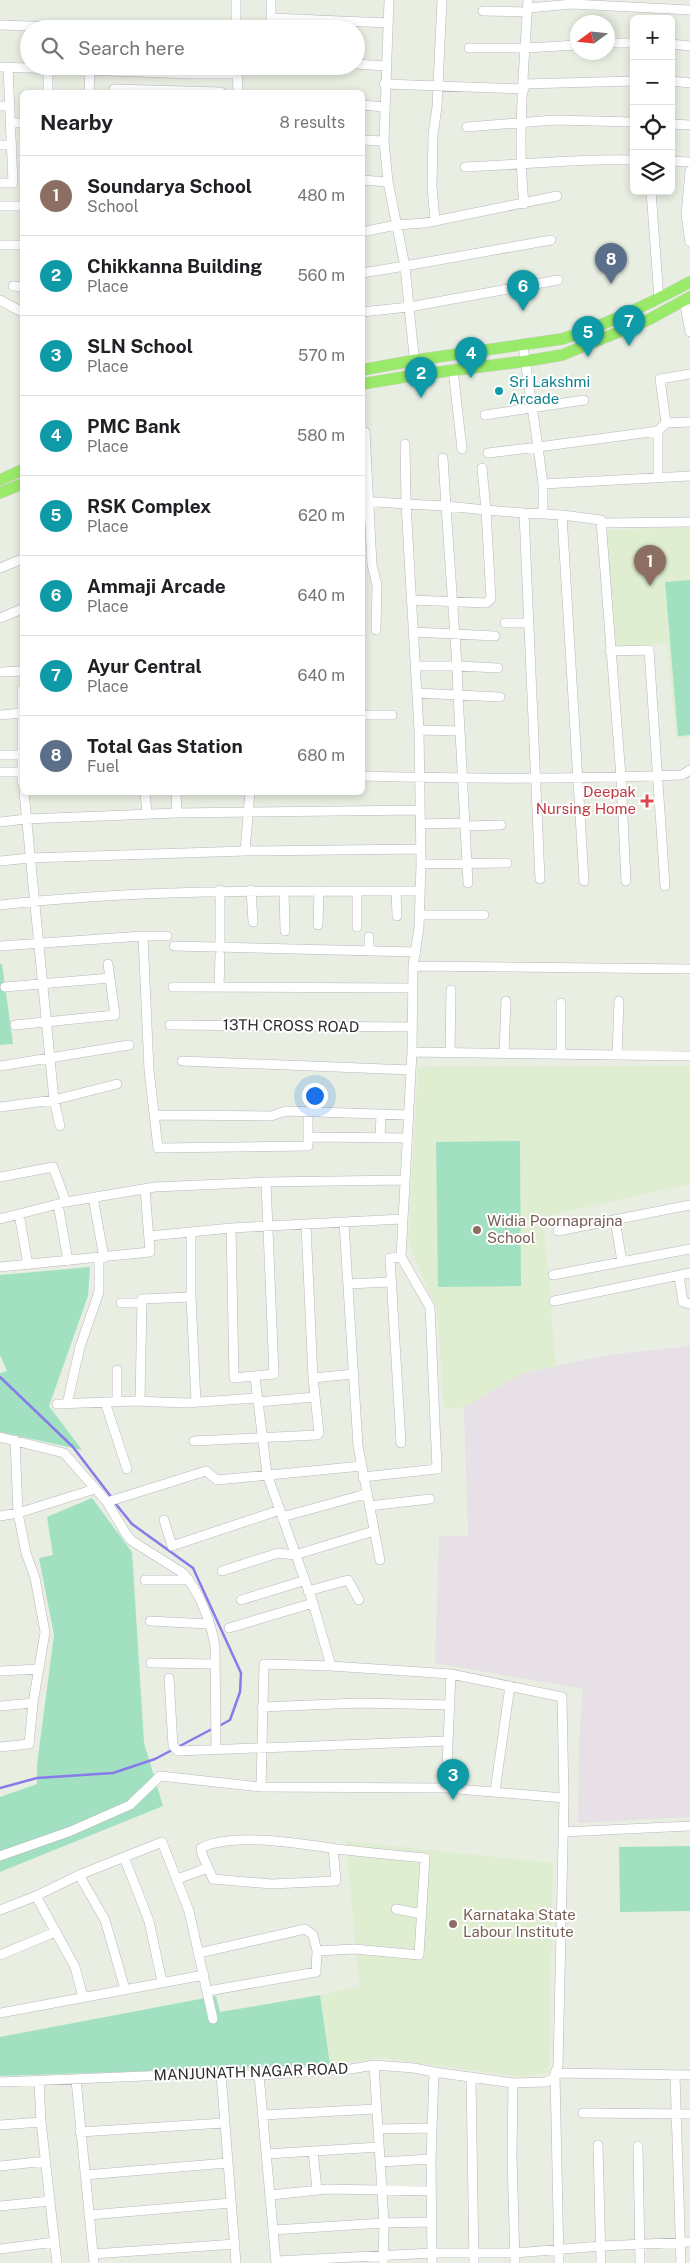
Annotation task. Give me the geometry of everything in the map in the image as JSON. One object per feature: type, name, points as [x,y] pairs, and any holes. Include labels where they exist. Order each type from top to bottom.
[{"type":"main road","points":[[365,369],[416,360],[562,339],[582,333],[659,299],[690,282]]},
{"type":"main road","points":[[365,383],[416,374],[562,355],[648,320],[687,298]]},
{"type":"main road","points":[[0,480],[20,471]]},
{"type":"main road","points":[[0,493],[20,485]]},
{"type":"street","points":[[236,0],[236,20]]},
{"type":"street","points":[[271,0],[271,18],[318,20]]},
{"type":"street","points":[[389,0],[384,84],[384,141],[388,182],[405,266],[416,374]]},
{"type":"street","points":[[435,221],[432,186],[442,0]]},
{"type":"street","points":[[483,11],[572,4],[614,4],[690,10]]},
{"type":"street","points":[[524,204],[520,165],[528,6]]},
{"type":"street","points":[[365,22],[388,23]]},
{"type":"street","points":[[0,25],[20,26]]},
{"type":"street","points":[[615,43],[630,43]]},
{"type":"street","points":[[675,44],[690,46]]},
{"type":"street","points":[[469,48],[570,45]]},
{"type":"street","points":[[365,65],[386,66]]},
{"type":"street","points":[[0,183],[13,183],[18,164],[12,145],[10,106],[4,67],[20,68]]},
{"type":"street","points":[[48,75],[48,90]]},
{"type":"street","points":[[89,90],[90,75]]},
{"type":"street","points":[[114,75],[114,90]]},
{"type":"street","points":[[237,75],[238,90]]},
{"type":"street","points":[[384,84],[524,87],[630,81]]},
{"type":"street","points":[[675,81],[690,83]]},
{"type":"street","points":[[365,105],[384,108]]},
{"type":"street","points":[[0,106],[10,106]]},
{"type":"street","points":[[468,127],[554,120],[630,122]]},
{"type":"street","points":[[11,122],[20,123]]},
{"type":"street","points":[[675,124],[690,125]]},
{"type":"street","points":[[365,140],[384,141]]},
{"type":"street","points":[[0,145],[12,145]]},
{"type":"street","points":[[465,167],[520,165],[581,159],[630,160]]},
{"type":"street","points":[[675,161],[690,162]]},
{"type":"street","points":[[690,171],[686,215],[690,242]]},
{"type":"street","points":[[365,180],[388,182]]},
{"type":"street","points":[[651,195],[659,299]]},
{"type":"street","points":[[365,231],[396,225],[435,221],[557,196]]},
{"type":"street","points":[[0,206],[20,206]]},
{"type":"street","points":[[365,273],[551,240]]},
{"type":"street","points":[[0,245],[20,245]]},
{"type":"street","points":[[365,312],[409,307],[558,280]]},
{"type":"street","points":[[687,298],[690,332]]},
{"type":"street","points":[[0,300],[20,311]]},
{"type":"street","points":[[523,346],[527,361],[543,484],[543,514]]},
{"type":"street","points":[[453,370],[462,449]]},
{"type":"street","points":[[666,423],[660,379],[690,374]]},
{"type":"street","points":[[485,414],[584,400]]},
{"type":"street","points":[[488,453],[658,431],[666,423],[690,422]]},
{"type":"street","points":[[658,431],[658,476]]},
{"type":"street","points":[[363,1477],[437,1469],[430,1307],[401,1257],[412,1052],[413,966],[419,916],[421,864],[416,666],[406,504],[405,444]]},
{"type":"street","points":[[443,458],[457,666],[468,883]]},
{"type":"street","points":[[412,600],[486,603],[491,599],[482,468]]},
{"type":"street","points":[[543,484],[658,476],[690,476]]},
{"type":"street","points":[[376,630],[377,585],[372,565],[365,502],[446,506],[601,520],[621,777],[626,881]]},
{"type":"street","points":[[524,513],[540,879]]},
{"type":"street","points":[[562,515],[584,882]]},
{"type":"street","points":[[601,523],[690,522]]},
{"type":"street","points":[[0,568],[20,561]]},
{"type":"street","points":[[0,618],[20,610]]},
{"type":"street","points":[[505,623],[528,623]]},
{"type":"street","points":[[414,632],[495,636]]},
{"type":"street","points":[[610,651],[648,650],[665,886]]},
{"type":"street","points":[[416,666],[498,668]]},
{"type":"street","points":[[0,672],[20,672]]},
{"type":"street","points":[[417,693],[500,697]]},
{"type":"street","points":[[0,715],[20,713]]},
{"type":"street","points":[[365,715],[392,715]]},
{"type":"street","points":[[418,730],[460,731]]},
{"type":"street","points":[[0,755],[20,752]]},
{"type":"street","points":[[0,772],[20,776]]},
{"type":"street","points":[[365,776],[535,778],[687,775]]},
{"type":"street","points":[[24,795],[54,1100],[60,1126]]},
{"type":"street","points":[[145,795],[147,814]]},
{"type":"street","points":[[176,795],[177,813]]},
{"type":"street","points":[[246,851],[250,795]]},
{"type":"street","points":[[0,822],[26,819],[177,813],[420,810]]},
{"type":"street","points":[[420,824],[501,825]]},
{"type":"street","points":[[0,861],[30,858],[246,851],[420,849]]},
{"type":"street","points":[[421,864],[507,863]]},
{"type":"street","points":[[0,906],[34,901],[220,890],[420,891]]},
{"type":"street","points":[[219,987],[220,890]]},
{"type":"street","points":[[251,890],[253,922]]},
{"type":"street","points":[[284,890],[285,931]]},
{"type":"street","points":[[318,891],[318,925]]},
{"type":"street","points":[[357,891],[358,927]]},
{"type":"street","points":[[396,891],[397,916]]},
{"type":"street","points":[[419,916],[484,915]]},
{"type":"street","points":[[143,936],[149,1070],[158,1148],[308,1146],[308,1112]]},
{"type":"street","points":[[0,946],[167,936]]},
{"type":"street","points":[[369,937],[369,951]]},
{"type":"street","points":[[174,946],[220,951],[416,952]]},
{"type":"street","points":[[15,1026],[115,1015],[108,964]]},
{"type":"street","points":[[413,966],[690,969]]},
{"type":"street","points":[[5,987],[110,978]]},
{"type":"street","points":[[173,987],[413,988]]},
{"type":"street","points":[[450,1053],[451,990]]},
{"type":"street","points":[[504,1054],[506,1001]]},
{"type":"street","points":[[617,1055],[619,1001]]},
{"type":"street","points":[[561,1003],[561,1054]]},
{"type":"street","name":"13TH CROSS ROAD","points":[[170,1025],[412,1028]]},
{"type":"street","points":[[0,1066],[128,1045]]},
{"type":"street","points":[[412,1052],[690,1056]]},
{"type":"street","points":[[182,1061],[411,1070]]},
{"type":"street","points":[[0,1107],[54,1100],[117,1084]]},
{"type":"street","points":[[155,1115],[271,1116],[286,1111],[408,1114]]},
{"type":"street","points":[[380,1138],[381,1114]]},
{"type":"street","points":[[308,1137],[407,1138]]},
{"type":"street","points":[[0,1177],[53,1166],[62,1203],[68,1261]]},
{"type":"street","points":[[0,1219],[62,1203],[145,1189],[266,1182],[404,1180]]},
{"type":"street","points":[[230,1228],[234,1378],[274,1374],[266,1182]]},
{"type":"street","points":[[0,1267],[150,1252],[145,1189]]},
{"type":"street","points":[[93,1197],[101,1258],[99,1292],[62,1404],[117,1401],[196,1402],[315,1398]]},
{"type":"street","points":[[558,1231],[690,1206]]},
{"type":"street","points":[[19,1214],[28,1265]]},
{"type":"street","points":[[150,1236],[230,1228],[402,1219]]},
{"type":"street","points":[[615,1220],[622,1262]]},
{"type":"street","points":[[344,1223],[353,1374],[363,1477],[380,1560]]},
{"type":"street","points":[[194,1441],[317,1435],[320,1430],[313,1378],[306,1225]]},
{"type":"street","points":[[191,1232],[191,1297],[196,1402]]},
{"type":"street","points":[[553,1275],[690,1248]]},
{"type":"street","points":[[400,1443],[390,1258],[401,1257]]},
{"type":"street","points":[[554,1301],[690,1273]]},
{"type":"street","points":[[679,1276],[683,1302],[690,1304]]},
{"type":"street","points":[[348,1284],[391,1282]]},
{"type":"street","points":[[140,1401],[142,1300],[191,1297]]},
{"type":"street","points":[[121,1303],[142,1303]]},
{"type":"street","points":[[117,1370],[117,1401]]},
{"type":"street","points":[[313,1378],[353,1374]]},
{"type":"street","points":[[255,1377],[267,1474],[313,1603],[332,1666]]},
{"type":"street","points":[[105,1402],[127,1470]]},
{"type":"street","points":[[0,1438],[64,1453],[107,1502],[126,1534],[132,1540],[183,1573],[189,1580],[208,1624],[215,1646],[216,1749]]},
{"type":"street","points":[[0,1747],[29,1744],[33,1704],[46,1632],[35,1578],[26,1553],[18,1513],[15,1440]]},
{"type":"street","points":[[107,1502],[206,1471],[217,1480],[362,1466]]},
{"type":"street","points":[[0,1516],[18,1513],[95,1488]]},
{"type":"street","points":[[164,1520],[172,1546],[281,1513],[366,1494]]},
{"type":"street","points":[[369,1506],[430,1499]]},
{"type":"street","points":[[222,1571],[278,1552],[295,1555],[374,1531]]},
{"type":"street","points":[[145,1580],[189,1580]]},
{"type":"street","points":[[308,1591],[348,1580],[359,1600]]},
{"type":"street","points":[[241,1600],[304,1581]]},
{"type":"street","points":[[229,1628],[313,1603]]},
{"type":"street","points":[[150,1621],[208,1624]]},
{"type":"street","points":[[151,1664],[215,1664]]},
{"type":"street","points":[[261,1788],[264,1664],[332,1666],[451,1674],[562,1697],[564,1832],[558,2066],[555,2073],[558,2263]]},
{"type":"street","points":[[0,1670],[39,1669]]},
{"type":"street","points":[[446,1788],[446,1741],[451,1674]]},
{"type":"street","points":[[169,1678],[175,1749],[446,1741]]},
{"type":"street","points":[[495,1791],[510,1686]]},
{"type":"street","points":[[262,1707],[368,1703],[449,1705]]},
{"type":"street","points":[[0,1706],[33,1704]]},
{"type":"street","points":[[0,1856],[71,1831],[130,1805],[160,1776],[261,1788],[446,1788],[564,1798]]},
{"type":"street","points":[[564,1832],[690,1826]]},
{"type":"street","points":[[317,1951],[354,1949],[419,1955],[425,1858],[309,1844],[225,1840],[201,1848],[213,1879],[272,1884],[336,1881],[333,1848]]},
{"type":"street","points":[[0,1910],[36,1896],[124,1856],[162,1842],[189,1911],[213,2019]]},
{"type":"street","points":[[124,1856],[149,1921],[162,1982]]},
{"type":"street","points":[[177,1879],[208,1868]]},
{"type":"street","points":[[79,1875],[105,1920],[125,1989]]},
{"type":"street","points":[[36,1896],[75,1967],[83,1998]]},
{"type":"street","points":[[396,1909],[422,1914]]},
{"type":"street","points":[[199,1954],[305,1929],[313,1935],[317,1951],[316,1972],[208,1991]]},
{"type":"street","points":[[0,1955],[55,1932]]},
{"type":"street","points":[[0,2013],[204,1975]]},
{"type":"street","points":[[374,2065],[384,2223],[383,2260]]},
{"type":"street","name":"MANJUNATH NAGAR ROAD","points":[[0,2082],[39,2082],[192,2074],[259,2075],[351,2069],[374,2065],[414,2068],[513,2083],[546,2082],[553,2079],[555,2073]]},
{"type":"street","points":[[432,2263],[430,2159],[434,2072]]},
{"type":"street","points":[[555,2073],[690,2075]]},
{"type":"street","points":[[221,2074],[236,2263]]},
{"type":"street","points":[[259,2075],[276,2262],[383,2260],[433,2253],[515,2253],[601,2246],[690,2242]]},
{"type":"street","points":[[675,2076],[681,2263]]},
{"type":"street","points":[[471,2077],[474,2263]]},
{"type":"street","points":[[76,2080],[93,2259],[235,2244]]},
{"type":"street","points":[[39,2082],[41,2122],[57,2263]]},
{"type":"street","points":[[513,2083],[512,2156],[515,2263]]},
{"type":"street","points":[[263,2115],[376,2108]]},
{"type":"street","points":[[583,2113],[690,2114]]},
{"type":"street","points":[[0,2125],[41,2122]]},
{"type":"street","points":[[80,2132],[224,2123]]},
{"type":"street","points":[[378,2129],[431,2128]]},
{"type":"street","points":[[598,2145],[601,2263]]},
{"type":"street","points":[[638,2146],[640,2263]]},
{"type":"street","points":[[267,2154],[379,2147]]},
{"type":"street","points":[[313,2151],[317,2190]]},
{"type":"street","points":[[380,2162],[430,2159]]},
{"type":"street","points":[[0,2166],[46,2161]]},
{"type":"street","points":[[85,2175],[227,2163]]},
{"type":"street","points":[[271,2195],[317,2190],[382,2189],[431,2191]]},
{"type":"street","points":[[0,2206],[50,2201]]},
{"type":"street","points":[[89,2215],[231,2203]]},
{"type":"street","points":[[273,2230],[431,2222]]},
{"type":"street","points":[[0,2249],[55,2242]]},
{"type":"shaded area","points":[[690,527],[690,738],[676,738],[667,643],[615,648],[606,530]]},
{"type":"shaded area","name":"Widia Poornaprajna School","points":[[690,1066],[690,1184],[543,1217],[556,1366],[521,1374],[464,1407],[444,1409],[437,1310],[408,1242],[418,1067]]},
{"type":"shaded area","points":[[690,1346],[690,1817],[578,1823],[579,1741],[583,1689],[435,1663],[439,1536],[468,1536],[464,1407],[521,1374],[607,1355]]},
{"type":"shaded area","name":"Karnataka State Labour Institute","points":[[346,1841],[553,1863],[549,2072],[524,2077],[380,2058],[330,2065],[320,1995],[359,1986]]},
{"type":"green space","points":[[690,580],[690,735],[678,736],[665,582]]},
{"type":"green space","points":[[0,964],[2,964],[13,1044],[0,1045]]},
{"type":"green space","points":[[520,1141],[521,1286],[438,1287],[436,1142]]},
{"type":"green space","points":[[90,1267],[88,1296],[49,1406],[82,1450],[0,1432],[0,1373],[7,1371],[0,1355],[0,1275]]},
{"type":"green space","points":[[92,1498],[132,1552],[144,1743],[163,1806],[0,1872],[0,1797],[37,1784],[37,1765],[54,1635],[39,1558],[53,1555],[47,1517]]},
{"type":"green space","points":[[690,1846],[690,1911],[620,1912],[619,1847]]},
{"type":"green space","points":[[320,1995],[330,2065],[0,2076],[0,2037],[216,1996],[220,2012]]},
{"type":"waterway","points":[[0,1377],[73,1447],[112,1498]]},
{"type":"waterway","points":[[115,1503],[132,1524],[193,1568],[241,1673],[240,1692],[230,1720],[219,1726]]},
{"type":"waterway","points":[[0,1788],[37,1778],[113,1773],[155,1759],[214,1728]]},
{"type":"place","name":"Total Gas Station","points":[[611,284]]},
{"type":"place","name":"Ammaji Arcade","points":[[523,311]]},
{"type":"place","name":"Ayur Central","points":[[629,346]]},
{"type":"place","name":"RSK Complex","points":[[588,357]]},
{"type":"place","name":"PMC Bank","points":[[471,378]]},
{"type":"place","name":"Sri Lakshmi Arcade","points":[[499,391]]},
{"type":"place","name":"Chikkanna Building","points":[[421,398]]},
{"type":"place","name":"Soundarya School","points":[[650,586]]},
{"type":"place","name":"Deepak Nursing Home","points":[[647,801]]},
{"type":"place","name":"Widia Poornaprajna School","points":[[477,1230]]},
{"type":"place","name":"SLN School","points":[[453,1800]]},
{"type":"place","name":"Karnataka State Labour Institute","points":[[453,1924]]}]
